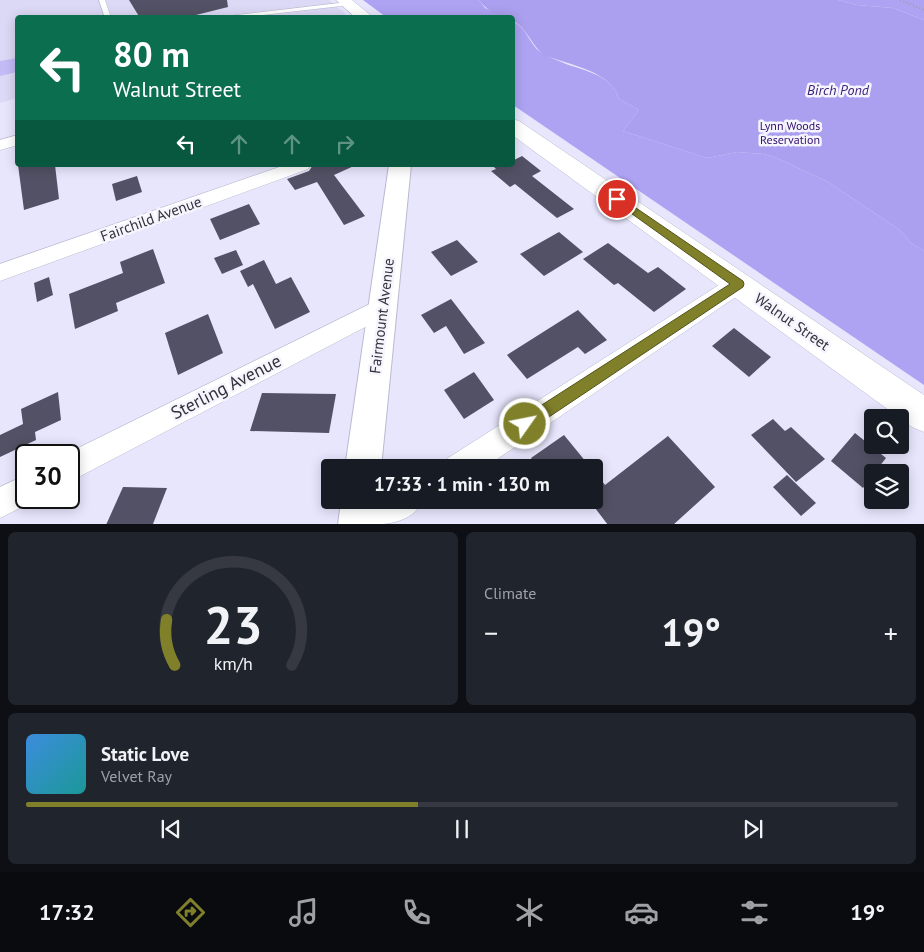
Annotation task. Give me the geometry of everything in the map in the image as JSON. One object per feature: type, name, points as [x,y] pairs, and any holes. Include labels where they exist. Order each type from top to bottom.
[{"type":"main road","points":[[345,2],[362,15]]},
{"type":"main road","name":"Walnut Street","points":[[515,127],[924,415]]},
{"type":"street","points":[[0,144],[15,141]]},
{"type":"street","name":"Fairchild Avenue","points":[[0,273],[296,167]]},
{"type":"street","name":"Fairmount Avenue","points":[[365,459],[400,167]]},
{"type":"street","points":[[472,459],[738,284]]},
{"type":"street","name":"Sterling Avenue","points":[[80,462],[384,306]]},
{"type":"street","points":[[0,504],[15,496]]},
{"type":"street","points":[[357,524],[359,509]]},
{"type":"street","points":[[371,524],[395,509]]},
{"type":"lane","points":[[102,0],[107,15]]},
{"type":"lane","points":[[239,15],[345,2]]},
{"type":"path","points":[[900,0],[924,10]]},
{"type":"shaded area","points":[[0,0],[329,0],[346,14],[15,15],[15,99],[0,103]]},
{"type":"shaded area","points":[[363,0],[479,0],[485,8],[499,15],[383,15]]},
{"type":"shaded area","points":[[838,0],[924,0],[924,20],[893,8],[857,5]]},
{"type":"shaded area","points":[[515,22],[523,29],[539,51],[602,78],[615,90],[619,99],[639,110],[623,131],[707,158],[737,152],[764,154],[777,158],[828,182],[900,230],[911,243],[924,251],[924,385],[515,106]]},
{"type":"shaded area","points":[[15,58],[15,72],[0,76],[0,61]]},
{"type":"water","name":"Birch Pond","points":[[479,0],[838,0],[857,5],[893,8],[924,20],[924,251],[911,243],[900,230],[828,182],[777,158],[764,154],[737,152],[707,158],[623,131],[639,110],[619,99],[607,81],[588,70],[544,55],[515,22],[515,15],[498,15]]},
{"type":"building","points":[[129,0],[227,0],[228,7],[196,15],[138,15]]},
{"type":"building","points":[[522,156],[541,171],[532,176],[574,209],[557,218],[515,184],[510,187],[491,171],[496,169],[494,167],[515,167],[515,160]]},
{"type":"building","points":[[18,167],[55,167],[59,199],[24,210]]},
{"type":"building","points":[[312,167],[352,167],[334,175],[365,216],[344,225],[317,182],[295,190],[287,179],[309,171]]},
{"type":"building","points":[[137,176],[142,192],[116,201],[112,184]]},
{"type":"building","points":[[249,204],[260,224],[220,240],[210,219]]},
{"type":"building","points":[[559,232],[583,252],[544,276],[520,254]]},
{"type":"building","points":[[457,240],[478,262],[451,276],[431,252]]},
{"type":"building","points":[[608,243],[648,273],[658,267],[686,289],[654,312],[618,283],[614,285],[583,259]]},
{"type":"building","points":[[153,249],[165,283],[116,303],[118,311],[75,329],[69,294],[123,273],[120,262]]},
{"type":"building","points":[[236,250],[243,265],[222,274],[214,258]]},
{"type":"building","points":[[264,260],[276,284],[291,277],[310,312],[275,329],[253,284],[248,287],[240,271]]},
{"type":"building","points":[[49,277],[53,295],[37,302],[34,283]]},
{"type":"building","points":[[451,299],[485,343],[464,354],[446,326],[434,333],[421,315]]},
{"type":"building","points":[[578,310],[607,340],[585,354],[578,347],[527,379],[507,355]]},
{"type":"building","points":[[208,314],[223,353],[178,375],[165,333]]},
{"type":"building","points":[[734,328],[771,357],[749,377],[712,346]]},
{"type":"building","points":[[474,372],[494,400],[464,419],[444,390]]},
{"type":"building","points":[[58,392],[61,420],[35,432],[36,440],[28,444],[15,444],[15,450],[0,457],[0,435],[23,424],[21,409]]},
{"type":"building","points":[[262,393],[336,394],[329,433],[250,431]]},
{"type":"building","points":[[773,419],[785,431],[791,427],[825,459],[796,482],[751,435]]},
{"type":"building","points":[[855,433],[864,440],[864,454],[881,454],[886,458],[881,464],[864,464],[863,488],[831,461]]},
{"type":"building","points":[[564,435],[584,459],[532,459]]},
{"type":"building","points":[[668,436],[715,487],[674,524],[607,524],[596,509],[603,509],[603,482],[605,485]]},
{"type":"building","points":[[787,475],[816,503],[801,516],[773,487]]},
{"type":"building","points":[[123,487],[167,488],[153,524],[106,524]]},
{"type":"route","points":[[525,424],[738,284],[617,199]]},
{"type":"park label","name":"Lynn Woods Reservation","points":[[790,133]]}]
